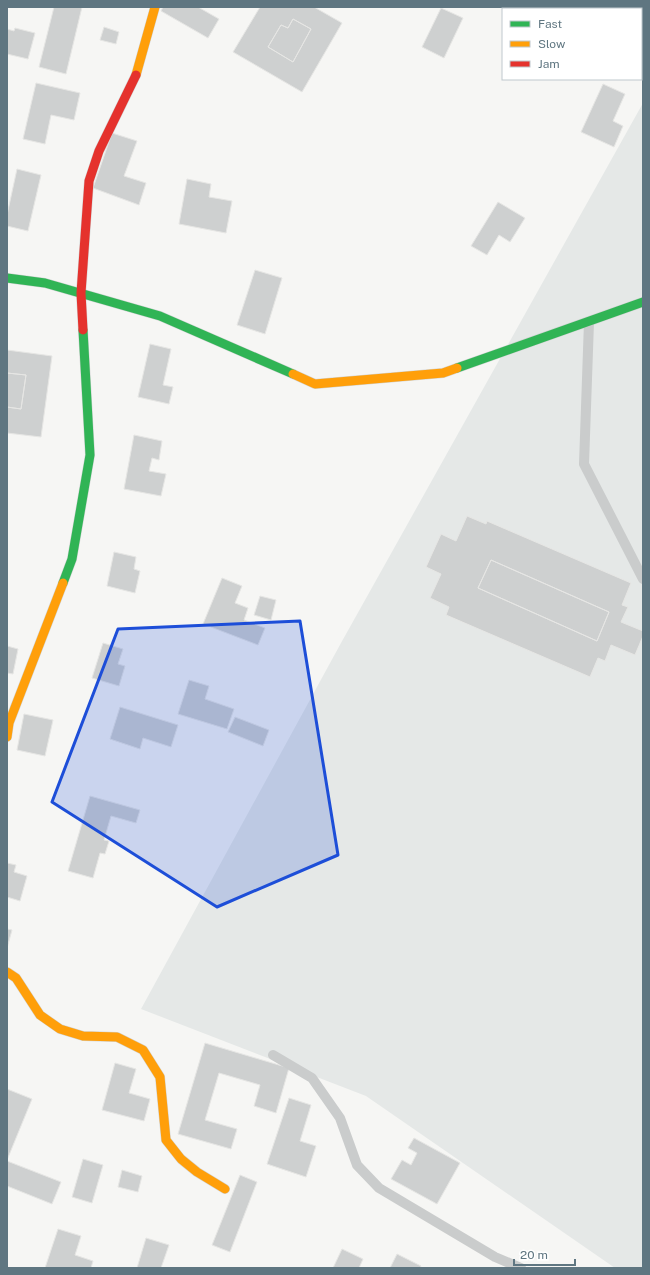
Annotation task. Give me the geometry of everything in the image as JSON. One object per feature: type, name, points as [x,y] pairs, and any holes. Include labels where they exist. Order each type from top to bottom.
[{"type":"street","points":[[7,737],[9,723],[72,559],[90,455],[81,293],[89,181],[99,151],[135,80],[155,7]]},
{"type":"street","points":[[7,278],[45,283],[160,316],[314,384],[443,373],[643,302]]},
{"type":"street","points":[[7,972],[16,978],[40,1015],[60,1029],[83,1036],[117,1037],[143,1050],[160,1076],[166,1140],[181,1159],[197,1172],[225,1189]]},
{"type":"lane","points":[[589,322],[584,464],[643,579]]},
{"type":"lane","points":[[273,1055],[312,1078],[340,1118],[357,1166],[379,1188],[495,1257],[521,1268]]},
{"type":"highlighted area","points":[[300,621],[338,855],[217,907],[52,802],[118,629]]},
{"type":"shaded area","points":[[643,103],[643,1268],[615,1268],[366,1096],[141,1009],[341,643]]},
{"type":"building","points":[[54,7],[82,7],[66,74],[39,67]]},
{"type":"building","points":[[163,7],[198,7],[219,19],[208,38],[161,11]]},
{"type":"building","points":[[260,7],[314,7],[342,23],[302,92],[233,52]],"holes":[[[293,19],[311,29],[293,62],[268,47],[281,25],[288,28]]]},
{"type":"building","points":[[441,8],[463,18],[444,58],[422,47]]},
{"type":"building","points":[[293,19],[311,29],[293,62],[268,47],[281,25],[288,28]]},
{"type":"building","points":[[104,27],[119,32],[116,44],[100,40]]},
{"type":"building","points":[[15,28],[35,33],[28,59],[7,54],[7,29],[14,31]]},
{"type":"building","points":[[36,83],[80,93],[74,120],[51,115],[45,144],[23,139]]},
{"type":"building","points":[[603,84],[625,94],[613,121],[623,126],[614,147],[581,132]]},
{"type":"building","points":[[112,133],[137,141],[124,176],[146,183],[139,205],[93,188]]},
{"type":"building","points":[[17,169],[41,175],[28,231],[7,226],[7,215]]},
{"type":"building","points":[[187,179],[211,184],[209,197],[232,201],[226,233],[179,224]]},
{"type":"building","points":[[498,202],[525,218],[510,242],[499,235],[487,255],[471,246]]},
{"type":"building","points":[[255,270],[282,278],[265,334],[237,325]]},
{"type":"building","points":[[150,344],[171,349],[163,385],[173,387],[169,404],[138,397]]},
{"type":"building","points":[[7,350],[52,356],[41,437],[7,433],[7,407],[21,409],[26,375],[7,373]]},
{"type":"building","points":[[7,373],[26,375],[21,409],[7,407]]},
{"type":"building","points":[[134,435],[162,441],[159,460],[152,458],[149,471],[166,474],[161,496],[124,489]]},
{"type":"building","points":[[467,516],[486,524],[487,521],[631,583],[622,605],[628,607],[621,622],[643,631],[643,636],[635,655],[611,645],[605,661],[598,658],[590,677],[446,615],[449,607],[430,598],[441,574],[426,567],[441,534],[456,541]],"holes":[[[491,560],[609,612],[597,641],[478,588]]]},
{"type":"building","points":[[114,552],[136,557],[134,569],[140,571],[135,593],[107,586]]},
{"type":"building","points":[[491,560],[609,612],[597,641],[478,588]]},
{"type":"building","points":[[222,578],[242,586],[235,603],[248,608],[244,620],[265,628],[258,645],[203,624]]},
{"type":"building","points":[[260,596],[276,600],[271,620],[254,615]]},
{"type":"building","points":[[103,643],[123,649],[118,664],[125,666],[119,686],[92,678]]},
{"type":"building","points":[[7,646],[18,649],[13,674],[7,673]]},
{"type":"building","points":[[189,680],[209,686],[205,699],[234,709],[227,729],[178,714]]},
{"type":"building","points":[[120,707],[178,725],[171,747],[143,738],[140,749],[110,739]]},
{"type":"building","points":[[24,714],[53,720],[45,756],[17,750]]},
{"type":"building","points":[[235,717],[269,730],[263,746],[228,732]]},
{"type":"building","points":[[90,796],[140,810],[136,823],[111,816],[104,840],[109,841],[105,854],[100,853],[93,878],[68,871]]},
{"type":"building","points":[[7,863],[16,865],[14,872],[27,876],[20,901],[7,897]]},
{"type":"building","points":[[7,929],[12,930],[7,948]]},
{"type":"building","points":[[205,1043],[289,1068],[276,1113],[254,1106],[260,1085],[219,1073],[205,1120],[237,1129],[231,1149],[178,1134]]},
{"type":"building","points":[[115,1063],[136,1069],[129,1093],[150,1099],[144,1121],[102,1110]]},
{"type":"building","points":[[7,1089],[32,1099],[7,1160]]},
{"type":"building","points":[[289,1098],[311,1105],[300,1141],[316,1146],[306,1177],[267,1164]]},
{"type":"building","points":[[414,1138],[460,1163],[437,1204],[391,1179],[402,1160],[411,1165],[417,1153],[408,1148]]},
{"type":"building","points":[[83,1159],[103,1165],[92,1203],[72,1197]]},
{"type":"building","points":[[7,1161],[61,1182],[52,1204],[7,1186]]},
{"type":"building","points":[[122,1170],[142,1176],[138,1192],[118,1187]]},
{"type":"building","points":[[240,1175],[257,1182],[230,1252],[212,1245]]},
{"type":"building","points":[[58,1229],[81,1236],[75,1255],[93,1261],[91,1268],[45,1268]]},
{"type":"building","points":[[146,1238],[169,1245],[161,1268],[137,1268]]},
{"type":"building","points":[[342,1249],[363,1259],[359,1268],[333,1268]]},
{"type":"building","points":[[397,1254],[421,1266],[420,1268],[390,1268]]},
{"type":"traffic: fast","points":[[7,278],[45,283],[160,316],[293,374]]},
{"type":"traffic: fast","points":[[457,368],[643,302]]},
{"type":"traffic: fast","points":[[63,583],[72,559],[90,455],[83,330]]},
{"type":"traffic: slow","points":[[136,75],[155,7]]},
{"type":"traffic: slow","points":[[293,374],[315,384],[443,373],[457,368]]},
{"type":"traffic: slow","points":[[7,737],[9,723],[63,583]]},
{"type":"traffic: slow","points":[[7,972],[16,978],[40,1015],[60,1029],[83,1036],[117,1037],[143,1050],[160,1077],[166,1140],[181,1159],[197,1172],[225,1189]]},
{"type":"traffic: jam","points":[[83,330],[81,293],[89,181],[99,151],[136,75]]}]
